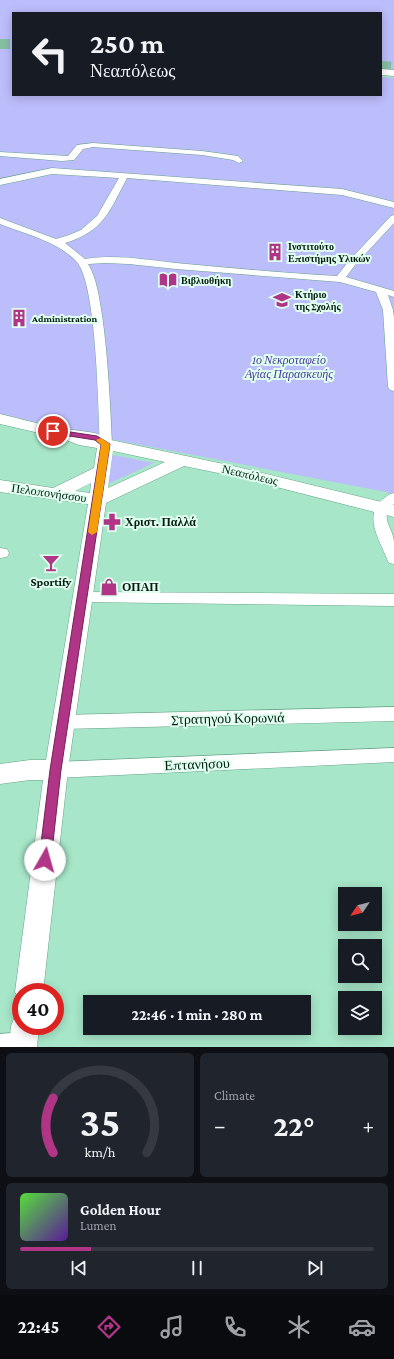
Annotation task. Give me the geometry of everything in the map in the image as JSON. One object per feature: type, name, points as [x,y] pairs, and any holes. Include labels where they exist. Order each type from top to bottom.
[{"type":"highway","points":[[382,72],[394,73]]},
{"type":"street","points":[[0,154],[62,159],[70,158],[80,147],[93,145],[202,153],[234,158],[239,161]]},
{"type":"street","points":[[0,182],[52,171],[342,192],[365,196],[394,205]]},
{"type":"street","points":[[57,242],[86,232],[98,222],[124,176]]},
{"type":"street","points":[[340,279],[352,263],[394,218]]},
{"type":"street","points":[[0,221],[57,242],[84,264],[93,291],[101,347],[106,444],[56,770],[30,983]]},
{"type":"street","points":[[84,264],[132,261],[340,279],[394,294]]},
{"type":"street","points":[[380,289],[392,324],[394,387]]},
{"type":"street","name":"Νεαπόλεως","points":[[0,419],[66,434],[79,440],[96,444],[106,444],[390,505]]},
{"type":"street","points":[[97,500],[182,460]]},
{"type":"street","points":[[55,494],[101,472]]},
{"type":"street","name":"Πελοπονήσσου","points":[[0,486],[97,500]]},
{"type":"street","points":[[390,505],[379,520],[394,559]]},
{"type":"street","points":[[82,597],[394,600]]},
{"type":"street","name":"Στρατηγού Κορωνιά","points":[[63,722],[394,714]]},
{"type":"street","name":"Επτανήσου","points":[[0,774],[30,770],[394,755]]},
{"type":"green space","name":"1ο Νεκροταφείο Αγίας Παρασκευής","points":[[0,0],[394,0],[394,70],[382,69],[382,12],[12,12],[12,96],[382,96],[382,77],[394,78],[394,496],[386,492],[125,442],[0,414]]},
{"type":"green space","points":[[114,455],[154,463],[106,485],[111,457]]},
{"type":"tunnel","points":[[0,44],[12,44]]},
{"type":"tunnel","points":[[382,66],[394,67]]},
{"type":"slow traffic","points":[[92,532],[106,444],[101,440]]},
{"type":"place","name":"Ινστιτούτο Επιστήμης Υλικών","points":[[275,252]]},
{"type":"place","name":"Βιβλιοθήκη","points":[[168,280]]},
{"type":"place","name":"Κτήριο της Σχολής","points":[[282,300]]},
{"type":"place","name":"Administration","points":[[19,318]]},
{"type":"place","name":"Χριστ. Παλλά","points":[[112,522]]},
{"type":"place","name":"Sportify","points":[[51,563]]},
{"type":"place","name":"ΟΠΑΠ","points":[[109,587]]},
{"type":"route","points":[[45,860],[56,770],[106,444],[97,438],[53,431]]}]
